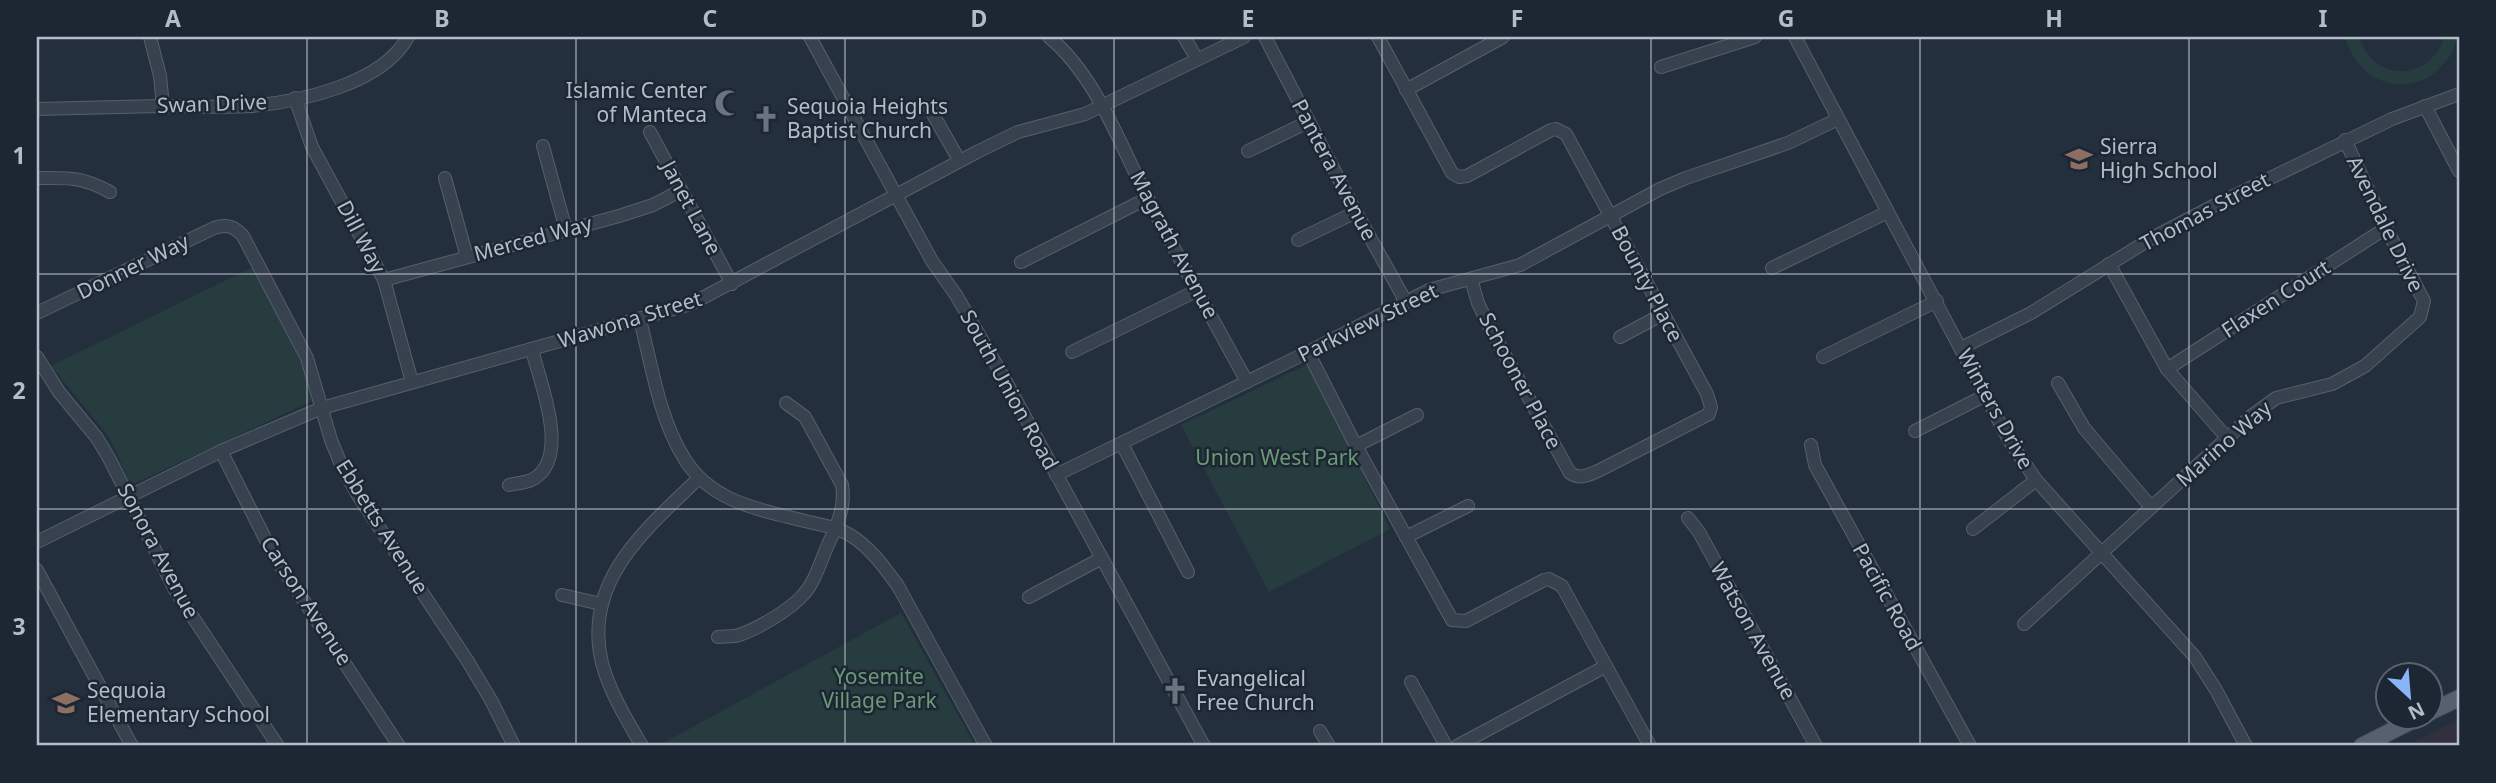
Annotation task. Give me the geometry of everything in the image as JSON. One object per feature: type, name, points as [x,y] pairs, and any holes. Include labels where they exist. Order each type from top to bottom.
[{"type":"main road","points":[[2361,746],[2393,730]]},
{"type":"street","points":[[150,37],[160,76],[163,106]]},
{"type":"street","name":"Swan Drive","points":[[37,109],[252,106],[295,98],[338,87],[378,70],[394,57],[408,37]]},
{"type":"street","name":"South Union Road","points":[[810,37],[932,261],[956,295],[1004,378],[1204,746]]},
{"type":"street","name":"Magrath Avenue","points":[[1049,37],[1068,56],[1089,84],[1247,382]]},
{"type":"street","points":[[1184,37],[1197,60]]},
{"type":"street","name":"Wawona Street","points":[[37,542],[221,451],[322,408],[691,304],[959,160],[1018,132],[1102,107],[1244,37]]},
{"type":"street","name":"Pantera Avenue","points":[[1265,37],[1406,302]]},
{"type":"street","points":[[1378,37],[1406,90],[1503,37]]},
{"type":"street","points":[[1661,67],[1755,37]]},
{"type":"street","name":"Winters Drive","points":[[1795,37],[2009,440],[2036,480],[2195,657],[2246,746]]},
{"type":"street","name":"Bounty Place","points":[[1406,90],[1452,173],[1459,177],[1467,176],[1551,130],[1556,129],[1566,134],[1711,402],[1709,414],[1694,423]]},
{"type":"street","name":"Thomas Street","points":[[1961,348],[2031,313],[2162,233],[2344,141],[2459,94]]},
{"type":"street","name":"Dill Way","points":[[295,98],[312,147],[384,279],[412,382]]},
{"type":"street","points":[[2425,106],[2459,171]]},
{"type":"street","points":[[930,108],[959,160]]},
{"type":"street","name":"Parkview Street","points":[[1056,475],[1429,290],[1520,265],[1686,178],[1788,143],[1838,119]]},
{"type":"street","points":[[1248,151],[1308,122]]},
{"type":"street","name":"Janet Lane","points":[[650,132],[732,284]]},
{"type":"street","name":"Avendale Drive","points":[[2344,141],[2424,301],[2424,307]]},
{"type":"street","points":[[543,146],[566,230]]},
{"type":"street","points":[[37,178],[79,178],[91,181],[110,192]]},
{"type":"street","points":[[445,178],[467,257]]},
{"type":"street","name":"Merced Way","points":[[384,279],[619,216],[653,205],[680,191]]},
{"type":"street","points":[[1021,262],[1148,198]]},
{"type":"street","points":[[1298,240],[1356,212]]},
{"type":"street","points":[[1772,268],[1888,212]]},
{"type":"street","name":"Donner Way","points":[[37,313],[214,228],[232,226]]},
{"type":"street","name":"Ebbetts Avenue","points":[[232,226],[243,236],[307,358],[331,440],[359,497],[467,660],[514,746]]},
{"type":"street","name":"Flaxen Court","points":[[2167,369],[2386,228]]},
{"type":"street","points":[[2109,264],[2167,369],[2227,438]]},
{"type":"street","name":"Schooner Place","points":[[1471,279],[1488,324],[1570,473],[1576,477],[1586,476],[1694,423]]},
{"type":"street","points":[[1072,352],[1198,290]]},
{"type":"street","points":[[1823,357],[1937,301]]},
{"type":"street","name":"Marino Way","points":[[2024,624],[2249,417],[2276,398],[2332,384],[2365,366],[2420,317],[2424,307]]},
{"type":"street","points":[[1620,337],[1663,314]]},
{"type":"street","points":[[640,320],[672,435],[685,460],[699,478],[719,494],[742,505],[836,529],[863,545],[881,562],[898,586],[986,746]]},
{"type":"street","points":[[509,485],[535,479],[545,468],[553,443],[551,423],[532,350]]},
{"type":"street","points":[[1308,352],[1356,446],[1452,620],[1466,621],[1544,580],[1557,581],[1650,746]]},
{"type":"street","name":"Sonora Avenue","points":[[37,357],[59,392],[97,438],[175,590],[278,746]]},
{"type":"street","points":[[2058,383],[2084,428],[2151,507]]},
{"type":"street","points":[[1915,431],[1986,395]]},
{"type":"street","points":[[718,637],[737,636],[788,609],[803,595],[813,580],[842,510],[842,485],[805,417],[786,403]]},
{"type":"street","points":[[1356,446],[1418,415]]},
{"type":"street","points":[[1122,444],[1188,572]]},
{"type":"street","name":"Pacific Road","points":[[1811,445],[1815,465],[1970,746]]},
{"type":"street","name":"Carson Avenue","points":[[221,451],[273,554],[399,746]]},
{"type":"street","points":[[642,746],[612,693],[602,663],[599,631],[601,604],[620,563],[642,533],[699,478]]},
{"type":"street","points":[[1973,529],[2036,480]]},
{"type":"street","points":[[1406,537],[1468,506]]},
{"type":"street","name":"Watson Avenue","points":[[1688,518],[1699,532],[1816,746]]},
{"type":"street","points":[[1029,597],[1102,558]]},
{"type":"street","points":[[37,570],[132,746]]},
{"type":"street","points":[[562,595],[601,604]]},
{"type":"street","points":[[1457,746],[1606,666]]},
{"type":"street","points":[[1411,682],[1446,746]]},
{"type":"street","points":[[1320,731],[1329,746]]},
{"type":"shaded area","points":[[2459,719],[2459,746],[2406,746],[2437,730],[2444,730],[2444,727]]},
{"type":"green space","points":[[2344,37],[2358,37],[2371,58],[2383,67],[2405,71],[2425,64],[2440,48],[2444,37],[2457,37],[2445,63],[2435,73],[2409,84],[2396,84],[2382,81],[2368,73],[2354,56]]},
{"type":"green space","points":[[253,267],[305,371],[312,401],[131,485],[109,437],[51,366]]},
{"type":"green space","name":"Union West Park","points":[[1308,364],[1390,529],[1269,592],[1181,425]]},
{"type":"green space","name":"Yosemite Village Park","points":[[901,613],[975,746],[658,746]]},
{"type":"place","name":"Islamic Center of Manteca","points":[[728,103]]},
{"type":"place","name":"Sequoia Heights Baptist Church","points":[[766,119]]},
{"type":"place","name":"Sierra High School","points":[[2079,159]]},
{"type":"place","name":"Evangelical Free Church","points":[[1175,691]]},
{"type":"place","name":"Sequoia Elementary School","points":[[66,703]]}]
